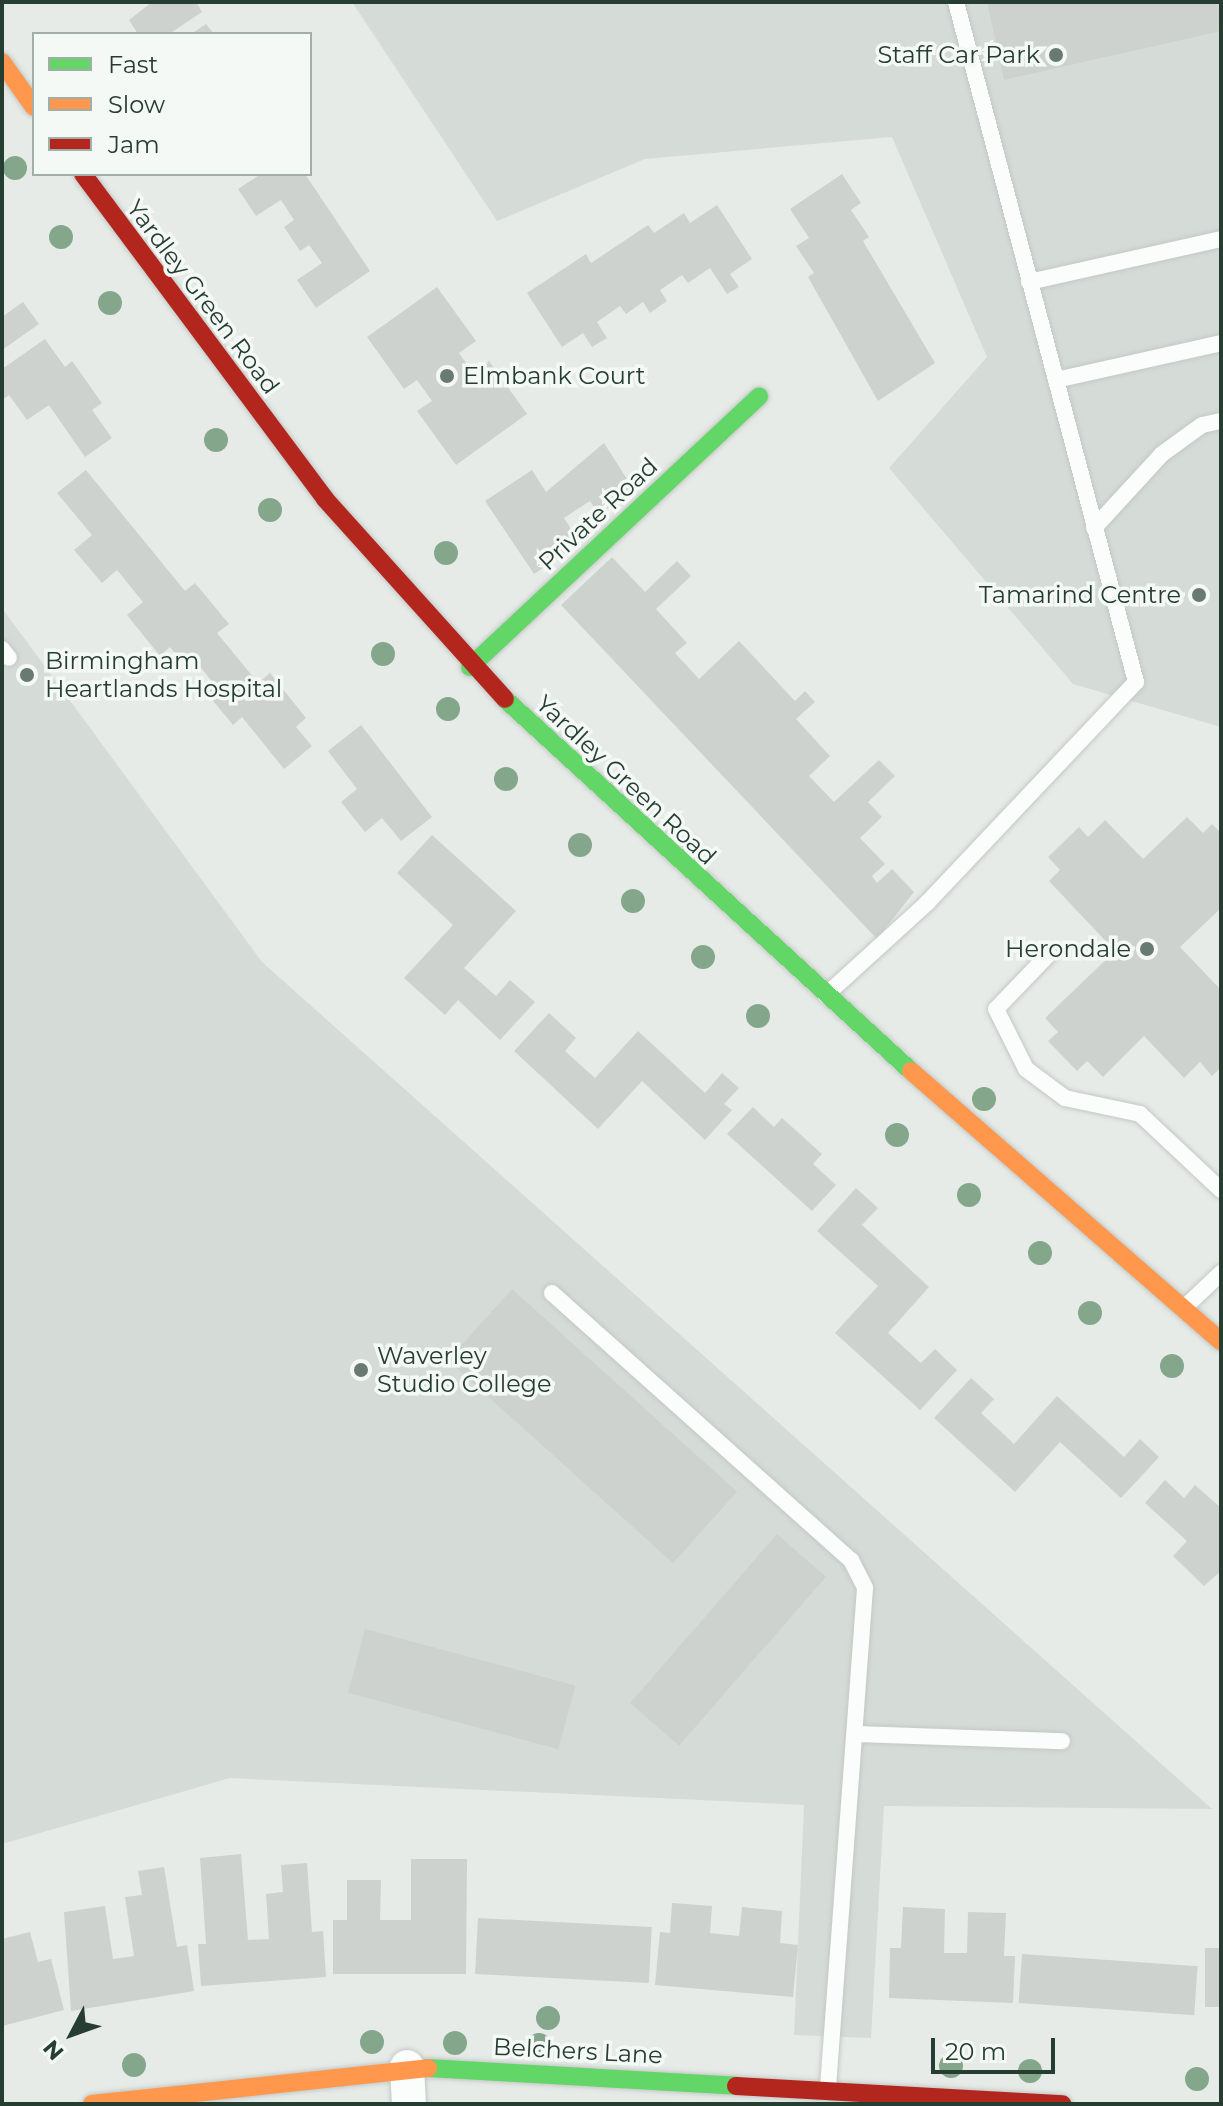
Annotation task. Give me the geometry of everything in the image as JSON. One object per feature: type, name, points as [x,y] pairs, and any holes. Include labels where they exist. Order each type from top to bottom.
[{"type":"street","points":[[2,62],[32,104]]},
{"type":"street","name":"Yardley Green Road","points":[[84,176],[325,499],[470,667],[825,996],[1221,1341]]},
{"type":"street","name":"Private Road","points":[[470,667],[759,397]]},
{"type":"street","points":[[407,2067],[409,2104]]},
{"type":"street","name":"Belchers Lane","points":[[92,2104],[407,2067],[828,2087],[1063,2104]]},
{"type":"lane","points":[[825,996],[927,903],[1136,682],[956,2]]},
{"type":"lane","points":[[1029,282],[1221,239]]},
{"type":"lane","points":[[1056,380],[1221,343]]},
{"type":"lane","points":[[1094,528],[1162,454],[1202,425],[1221,421]]},
{"type":"lane","points":[[1049,954],[996,1009],[1026,1069],[1065,1098],[1140,1114],[1221,1190]]},
{"type":"lane","points":[[1184,1308],[1221,1273]]},
{"type":"lane","points":[[552,1293],[851,1560],[865,1588],[858,1734],[828,2087]]},
{"type":"lane","points":[[858,1734],[1062,1741]]},
{"type":"shaded area","points":[[352,2],[1221,2],[1221,727],[1073,684],[889,468],[987,357],[892,137],[645,159],[497,221]]},
{"type":"shaded area","name":"Waverley Studio College","points":[[2,608],[262,962],[1212,1809],[884,1806],[871,2038],[794,2035],[804,1805],[230,1778],[2,1844]]},
{"type":"building","points":[[152,2],[196,2],[202,12],[172,32],[137,32],[129,20]]},
{"type":"building","name":"Staff Car Park","points":[[987,2],[1221,2],[1221,31],[1004,80]]},
{"type":"building","points":[[206,24],[212,32],[194,32]]},
{"type":"building","points":[[842,174],[861,203],[851,210],[869,237],[863,241],[935,363],[878,401],[808,277],[814,273],[796,246],[809,238],[790,209]]},
{"type":"building","points":[[258,176],[306,176],[370,271],[316,308],[297,280],[322,263],[309,245],[300,251],[284,227],[294,220],[281,200],[256,216],[238,189]]},
{"type":"building","points":[[717,205],[752,259],[730,274],[739,287],[727,294],[710,268],[688,283],[682,275],[660,290],[667,301],[650,313],[643,302],[626,314],[620,306],[597,322],[607,338],[592,347],[583,333],[562,347],[527,293],[586,254],[591,263],[648,225],[654,233],[684,213],[690,223]]},
{"type":"building","name":"Elmbank Court","points":[[437,287],[476,341],[459,353],[473,373],[489,361],[527,414],[456,465],[417,411],[432,401],[417,380],[404,389],[367,337]]},
{"type":"building","points":[[23,302],[39,324],[2,350],[2,317]]},
{"type":"building","points":[[45,339],[65,367],[72,361],[102,403],[92,410],[112,438],[85,457],[49,405],[27,420],[9,395],[2,400],[2,369]]},
{"type":"building","points":[[604,443],[634,490],[599,514],[590,501],[564,518],[580,543],[534,574],[485,501],[532,470],[546,492]]},
{"type":"building","points":[[86,470],[185,591],[195,583],[229,624],[217,633],[258,683],[270,673],[306,718],[296,727],[312,746],[284,769],[242,717],[233,725],[205,691],[214,684],[190,654],[181,661],[170,647],[160,656],[127,615],[143,602],[117,570],[102,583],[74,550],[92,535],[57,493]]},
{"type":"building","points":[[612,557],[645,592],[677,561],[691,576],[656,609],[687,643],[675,653],[699,679],[739,641],[795,701],[805,691],[815,702],[796,719],[830,756],[809,776],[834,802],[879,760],[895,776],[868,802],[882,817],[860,838],[885,864],[872,876],[877,883],[892,869],[914,892],[877,939],[561,605]]},
{"type":"building","points":[[361,725],[432,817],[401,841],[382,818],[365,832],[341,802],[357,789],[328,751]]},
{"type":"building","name":"Herondale","points":[[1187,817],[1203,833],[1212,824],[1221,833],[1221,908],[1180,947],[1221,990],[1221,1067],[1212,1076],[1200,1062],[1184,1078],[1144,1036],[1103,1077],[1087,1061],[1077,1071],[1048,1041],[1058,1032],[1045,1018],[1115,951],[1049,881],[1060,870],[1048,857],[1079,827],[1088,837],[1105,820],[1143,859]]},
{"type":"building","points":[[432,835],[516,911],[464,968],[496,996],[510,980],[535,1002],[500,1040],[458,1000],[445,1015],[404,978],[453,925],[397,873]]},
{"type":"building","points":[[549,1013],[576,1038],[565,1051],[595,1078],[638,1031],[705,1093],[722,1073],[739,1088],[724,1104],[732,1110],[705,1140],[642,1081],[598,1129],[514,1051]]},
{"type":"building","points":[[753,1107],[774,1127],[782,1118],[822,1154],[813,1164],[836,1185],[812,1211],[727,1134]]},
{"type":"building","points":[[856,1188],[878,1208],[862,1225],[929,1287],[888,1333],[921,1363],[935,1349],[957,1370],[920,1410],[835,1333],[878,1286],[817,1231]]},
{"type":"building","points":[[512,1289],[737,1492],[673,1563],[448,1360]]},
{"type":"building","points":[[971,1378],[994,1399],[981,1413],[1014,1444],[1057,1396],[1124,1457],[1140,1439],[1159,1457],[1121,1498],[1060,1442],[1015,1492],[934,1418]]},
{"type":"building","points":[[1165,1480],[1184,1498],[1195,1485],[1221,1508],[1221,1571],[1204,1586],[1173,1556],[1187,1541],[1145,1503]]},
{"type":"building","points":[[777,1534],[826,1577],[679,1746],[630,1703]]},
{"type":"building","points":[[365,1629],[576,1685],[558,1749],[348,1693]]},
{"type":"building","points":[[241,1854],[248,1940],[269,1939],[266,1894],[283,1892],[281,1865],[307,1863],[312,1932],[323,1931],[326,1977],[201,1986],[198,1944],[206,1944],[200,1858]]},
{"type":"building","points":[[411,1859],[467,1859],[466,1974],[333,1974],[333,1920],[347,1920],[347,1880],[381,1880],[380,1920],[411,1920]]},
{"type":"building","points":[[164,1867],[177,1947],[187,1945],[194,1991],[71,2011],[64,1912],[105,1906],[113,1959],[134,1956],[125,1897],[142,1895],[138,1871]]},
{"type":"building","points":[[672,1903],[712,1906],[710,1933],[739,1936],[742,1907],[782,1911],[780,1943],[798,1945],[793,1997],[655,1985],[660,1932],[670,1933]]},
{"type":"building","points":[[903,1907],[945,1909],[944,1953],[967,1953],[968,1912],[1006,1913],[1004,1956],[1015,1956],[1013,2003],[889,1998],[890,1948],[901,1948]]},
{"type":"building","points":[[478,1918],[652,1927],[649,1983],[475,1974]]},
{"type":"building","points":[[30,1932],[38,1962],[51,1959],[64,2010],[2,2026],[2,1939]]},
{"type":"building","points":[[1205,1948],[1221,1948],[1221,2007],[1205,2007]]},
{"type":"building","points":[[1022,1954],[1198,1966],[1194,2015],[1019,2003]]},
{"type":"traffic: fast","points":[[470,667],[759,397]]},
{"type":"traffic: fast","points":[[505,699],[911,1071]]},
{"type":"traffic: fast","points":[[428,2068],[736,2086]]},
{"type":"traffic: slow","points":[[2,62],[32,104]]},
{"type":"traffic: slow","points":[[911,1071],[1221,1341]]},
{"type":"traffic: slow","points":[[92,2104],[428,2068]]},
{"type":"traffic: jam","points":[[84,176],[325,499],[505,699]]},
{"type":"traffic: jam","points":[[736,2086],[1063,2104]]},
{"type":"place","name":"Staff Car Park","points":[[1056,55]]},
{"type":"place","name":"Elmbank Court","points":[[447,376]]},
{"type":"place","name":"Tamarind Centre","points":[[1199,595]]},
{"type":"place","name":"Birmingham Heartlands Hospital","points":[[27,675]]},
{"type":"place","name":"Herondale","points":[[1147,949]]},
{"type":"place","name":"Waverley Studio College","points":[[361,1370]]}]
